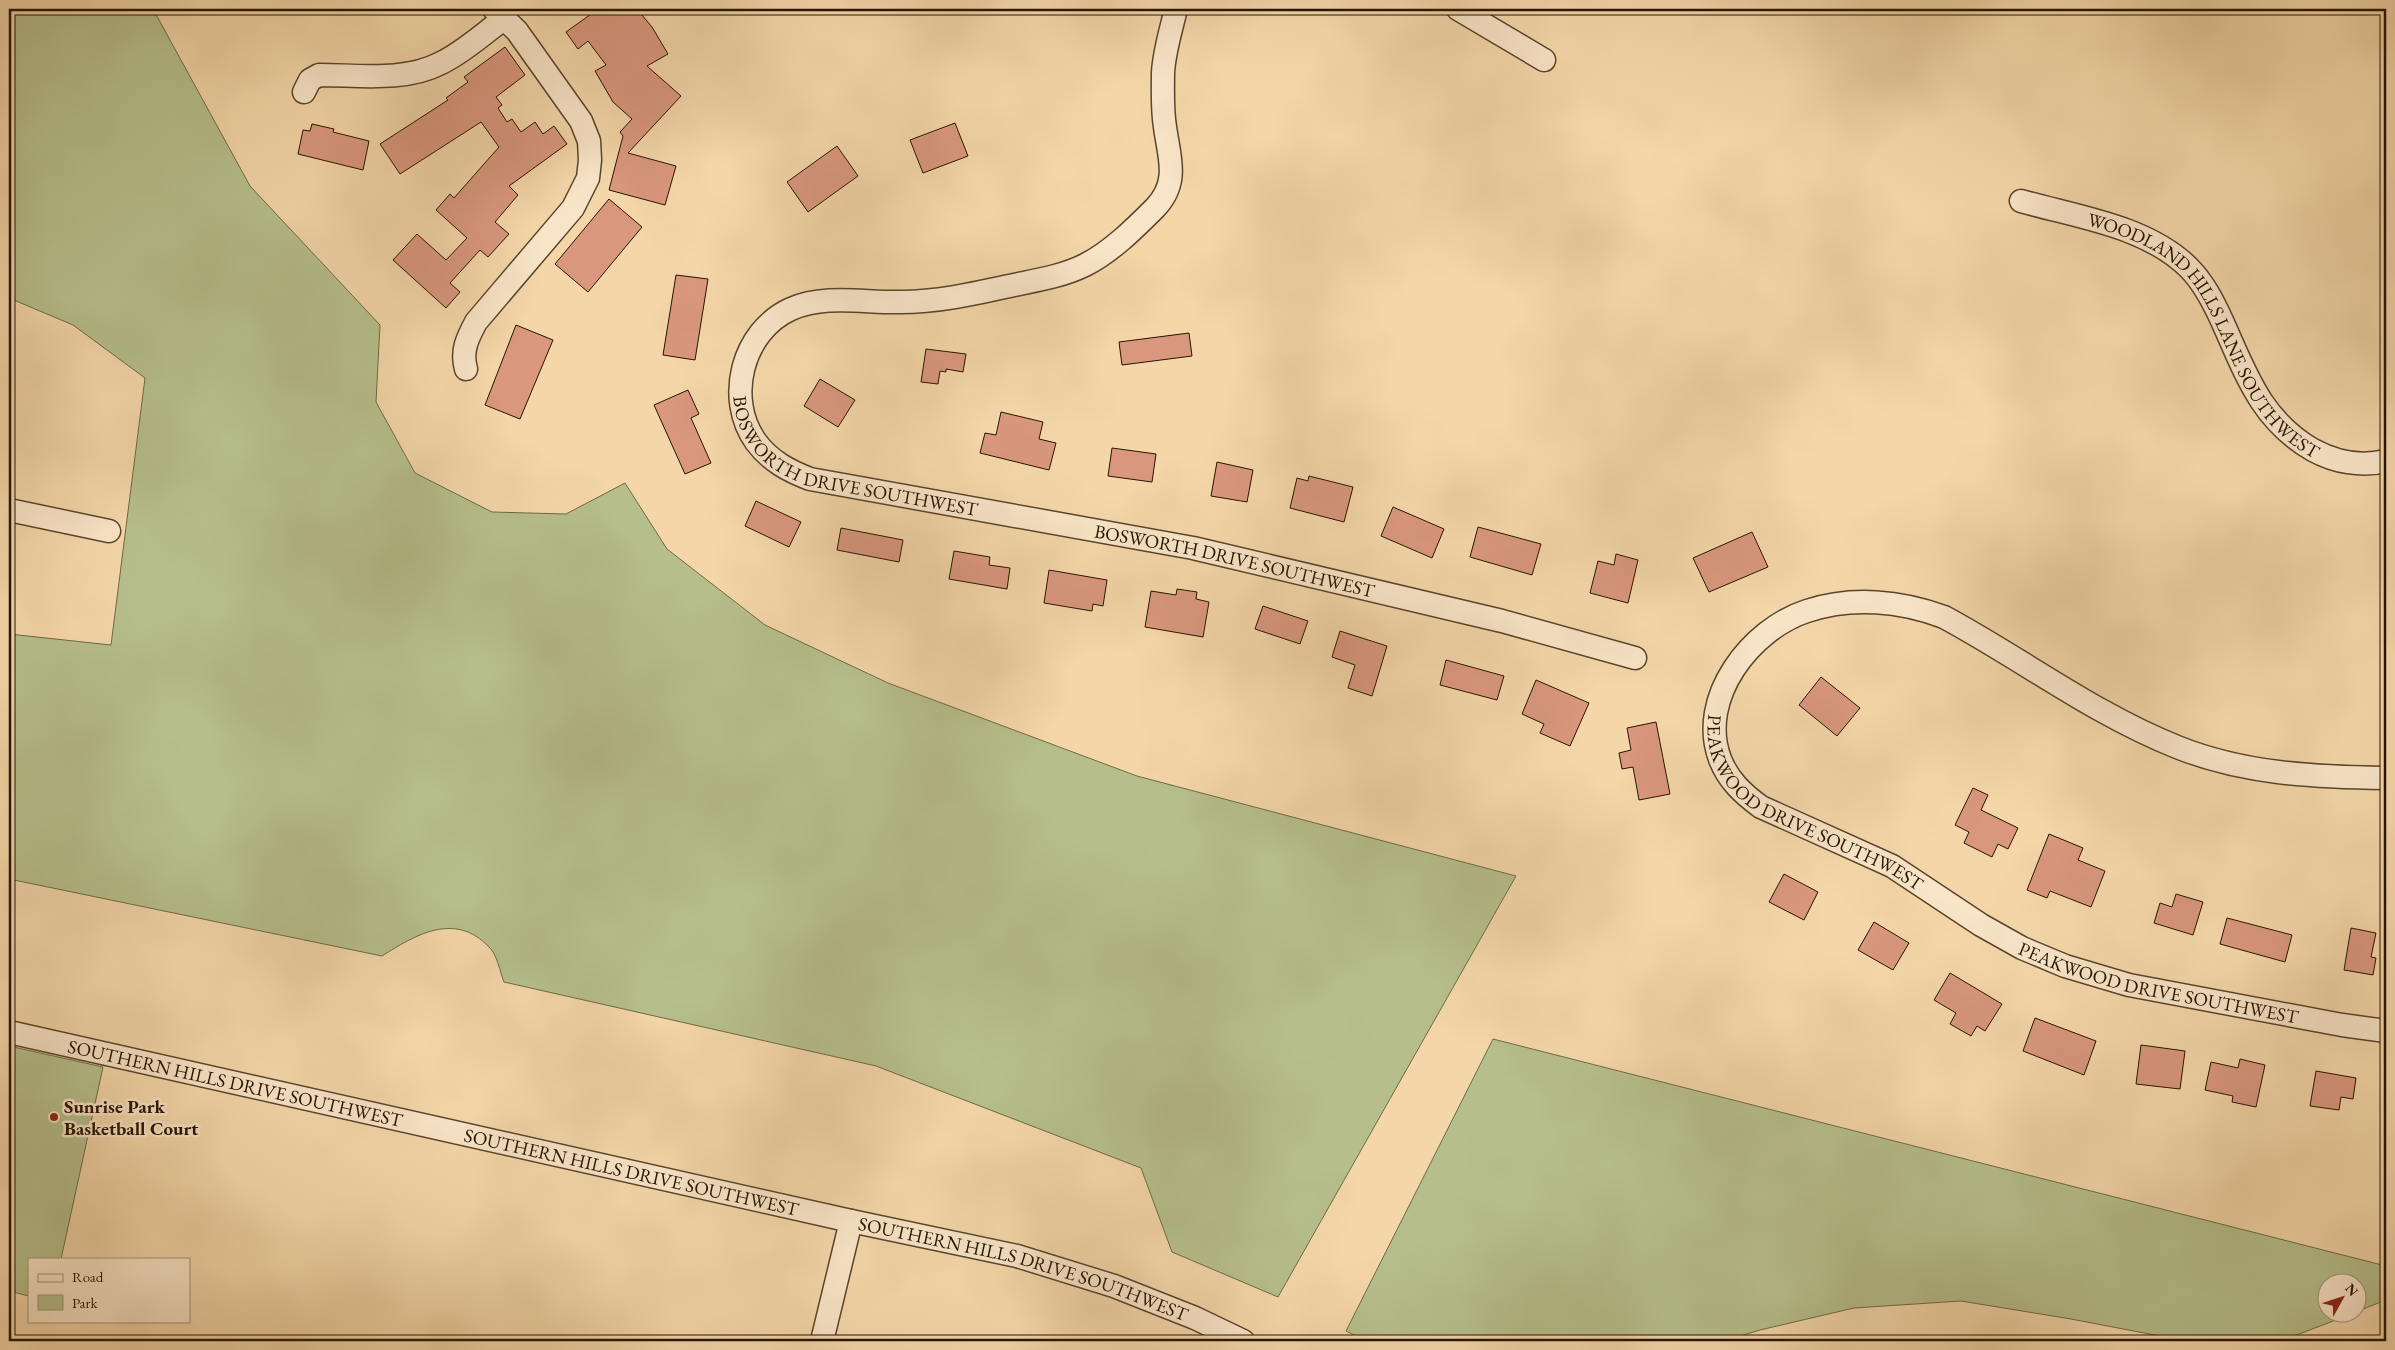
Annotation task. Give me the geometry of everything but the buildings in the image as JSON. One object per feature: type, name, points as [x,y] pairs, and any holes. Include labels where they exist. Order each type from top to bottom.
[{"type":"street","name":"BOSWORTH DRIVE SOUTHWEST","points":[[1176,9],[1164,70],[1163,86],[1165,127],[1172,158],[1171,178],[1168,190],[1157,206],[1107,251],[1086,265],[1062,274],[945,300],[902,302],[823,300],[790,310],[773,320],[757,338],[743,366],[740,386],[745,420],[756,442],[772,459],[791,472],[810,478],[1193,548],[1502,621],[1635,658]]},
{"type":"street","points":[[1458,9],[1544,60]]},
{"type":"street","points":[[304,92],[310,80],[319,75],[398,76],[420,72],[442,63],[499,13],[536,57],[581,121],[589,142],[588,178],[573,208],[476,322],[467,339],[462,356],[466,369]]},
{"type":"street","name":"WOODLAND HILLS LANE SOUTHWEST","points":[[2021,201],[2132,232],[2172,253],[2190,269],[2211,298],[2252,389],[2279,425],[2298,441],[2328,456],[2358,464],[2386,461]]},
{"type":"street","points":[[9,510],[109,532]]},
{"type":"street","name":"PEAKWOOD DRIVE SOUTHWEST","points":[[2386,778],[2318,777],[2273,772],[2229,764],[2178,748],[2137,730],[1944,617],[1918,607],[1895,603],[1866,602],[1830,605],[1807,610],[1785,620],[1765,634],[1747,651],[1729,678],[1720,699],[1716,721],[1716,744],[1720,760],[1732,780],[1745,795],[1761,807],[1892,866],[1981,925],[2022,948],[2065,966],[2128,985],[2342,1025],[2386,1031]]},
{"type":"street","name":"SOUTHERN HILLS DRIVE SOUTHWEST","points":[[9,1032],[1017,1256],[1114,1286],[1195,1318],[1243,1341]]},
{"type":"street","points":[[822,1341],[851,1220]]},
{"type":"green space","points":[[9,9],[153,9],[250,186],[380,325],[376,402],[415,473],[492,512],[566,514],[625,483],[667,549],[765,625],[888,683],[1137,776],[1516,876],[1278,1297],[1172,1252],[1141,1168],[876,1066],[504,982],[492,950],[476,936],[463,930],[449,928],[421,934],[382,956],[9,879],[9,634],[111,645],[145,378],[73,325],[9,298]]},
{"type":"green space","points":[[1493,1039],[2386,1266],[2386,1300],[2368,1307],[2368,1272],[2318,1272],[2318,1322],[2331,1322],[2281,1341],[2186,1341],[2071,1319],[1961,1301],[1854,1308],[1760,1330],[1724,1341],[1366,1341],[1346,1331]]},
{"type":"green space","points":[[9,1046],[103,1067],[61,1258],[28,1258],[28,1296],[9,1291]]},
{"type":"place","name":"Sunrise Park Basketball Court","points":[[54,1117]]}]
